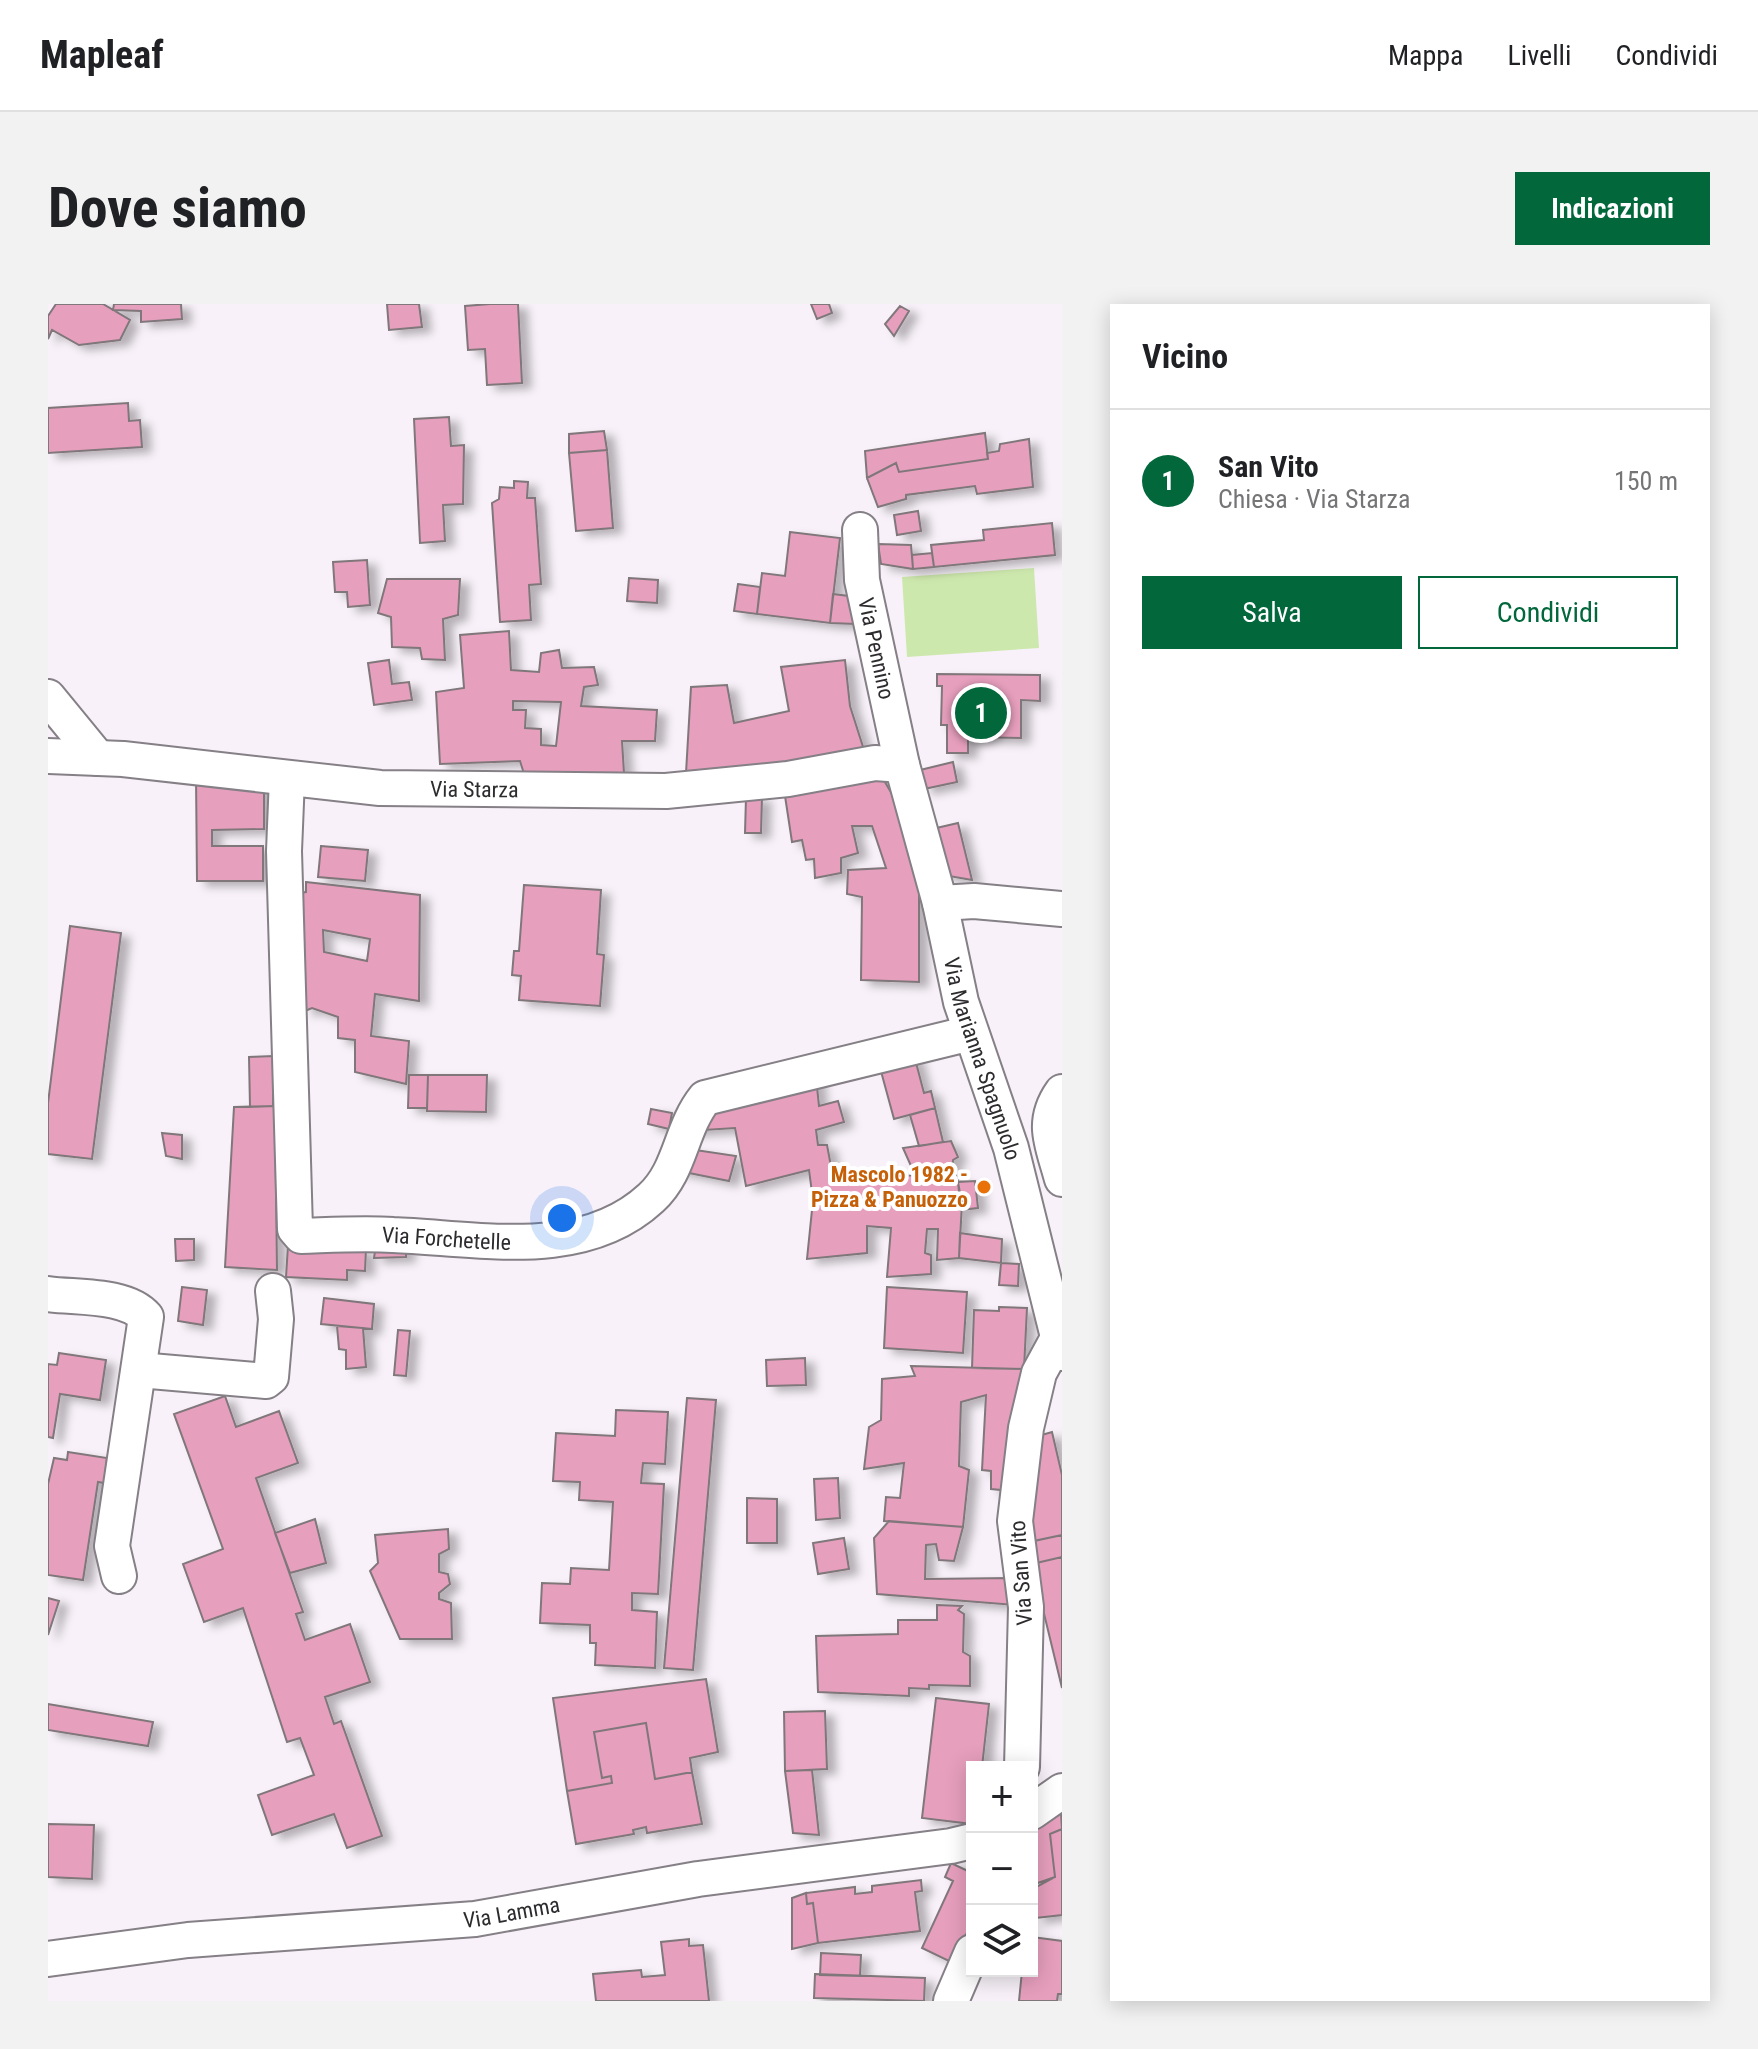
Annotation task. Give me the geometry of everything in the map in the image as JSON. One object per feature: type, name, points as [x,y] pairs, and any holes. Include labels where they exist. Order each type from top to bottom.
[{"type":"street","name":"Via Pennino","points":[[860,530],[862,580],[902,765]]},
{"type":"street","points":[[48,697],[98,758]]},
{"type":"street","name":"Via Starza","points":[[48,756],[98,758],[380,788],[666,791],[788,779],[875,763],[902,765]]},
{"type":"street","name":"Via Marianna Spagnuolo","points":[[902,765],[940,903],[961,1002],[1011,1148],[1060,1346]]},
{"type":"street","name":"Via Forchetelle","points":[[287,778],[285,882],[291,1117],[295,1229],[301,1236],[391,1235],[514,1244],[586,1233],[622,1220],[652,1198],[674,1170],[692,1114],[705,1098],[971,1033]]},
{"type":"street","points":[[940,903],[974,901],[1062,909]]},
{"type":"street","points":[[1062,1092],[1050,1108],[1048,1120],[1062,1179]]},
{"type":"street","points":[[139,1370],[266,1381],[271,1377],[276,1319],[273,1291]]},
{"type":"street","points":[[48,1294],[124,1304],[139,1309],[146,1317],[112,1546],[119,1576]]},
{"type":"street","name":"Via San Vito","points":[[1022,1761],[1026,1607],[1015,1521],[1026,1428],[1039,1373],[1060,1346]]},
{"type":"street","points":[[1038,1808],[1062,1791]]},
{"type":"street","name":"Via Lamma","points":[[48,1959],[188,1940],[475,1919],[698,1879],[966,1842]]},
{"type":"street","points":[[951,2001],[966,1966]]},
{"type":"green space","points":[[1034,568],[1039,648],[907,657],[902,577]]},
{"type":"building","points":[[56,304],[103,304],[130,320],[120,340],[79,345],[52,330],[48,339],[48,316]]},
{"type":"building","points":[[114,304],[181,304],[182,319],[141,322],[141,311],[113,310]]},
{"type":"building","points":[[387,304],[419,304],[422,327],[389,330]]},
{"type":"building","points":[[518,304],[522,383],[487,385],[485,349],[468,350],[465,306]]},
{"type":"building","points":[[811,304],[829,304],[832,313],[817,319]]},
{"type":"building","points":[[900,306],[909,311],[894,336],[885,324]]},
{"type":"building","points":[[128,403],[129,421],[140,420],[142,447],[48,453],[48,408]]},
{"type":"building","points":[[449,417],[451,446],[464,445],[463,504],[443,505],[445,541],[420,543],[414,419]]},
{"type":"building","points":[[604,431],[607,450],[569,453],[569,434]]},
{"type":"building","points":[[985,433],[988,459],[899,472],[896,463],[867,478],[865,451]]},
{"type":"building","points":[[1029,439],[1033,487],[977,494],[975,486],[906,495],[906,499],[878,507],[867,478],[896,463],[899,472],[988,459],[987,453],[999,451],[1000,444]]},
{"type":"building","points":[[607,450],[613,528],[576,531],[569,453]]},
{"type":"building","points":[[514,481],[528,482],[527,498],[535,498],[541,584],[529,585],[531,620],[500,622],[492,503],[499,499],[500,487],[514,488]]},
{"type":"building","points":[[918,511],[921,531],[897,535],[894,515]]},
{"type":"building","points":[[1052,523],[1055,555],[934,567],[931,545],[984,540],[983,530]]},
{"type":"building","points":[[790,532],[840,538],[830,623],[757,614],[762,573],[785,576]]},
{"type":"building","points":[[878,544],[911,545],[913,569],[881,564]]},
{"type":"building","points":[[932,553],[934,567],[913,569],[912,555]]},
{"type":"building","points":[[367,560],[370,605],[348,607],[347,592],[335,592],[333,562]]},
{"type":"building","points":[[629,578],[658,580],[657,603],[627,601]]},
{"type":"building","points":[[387,579],[460,579],[458,615],[443,619],[445,660],[422,659],[420,648],[392,647],[391,617],[378,613]]},
{"type":"building","points":[[738,584],[760,587],[757,614],[734,611]]},
{"type":"building","points":[[833,594],[849,596],[856,624],[830,623]]},
{"type":"building","points":[[509,631],[511,670],[539,672],[541,653],[559,650],[562,668],[594,667],[598,685],[584,687],[581,706],[657,710],[655,741],[622,741],[624,773],[525,777],[520,761],[440,764],[436,692],[464,688],[460,635]],"holes":[[[513,701],[561,702],[556,746],[541,745],[541,729],[525,728],[526,710],[513,710]]]},
{"type":"building","points":[[389,660],[392,684],[409,682],[412,700],[374,705],[368,663]]},
{"type":"building","points":[[845,660],[850,706],[864,750],[731,774],[686,773],[691,687],[727,685],[734,723],[789,711],[781,667]]},
{"type":"building","points":[[937,674],[1040,675],[1040,701],[1021,700],[1021,738],[968,737],[968,753],[947,753],[947,725],[941,725],[942,686],[937,686]]},
{"type":"building","points":[[953,762],[957,782],[924,789],[920,770]]},
{"type":"building","points":[[196,777],[264,782],[264,829],[212,830],[212,846],[263,846],[263,881],[197,881]]},
{"type":"building","points":[[882,777],[899,806],[919,882],[919,982],[861,980],[862,897],[847,894],[848,870],[886,868],[872,826],[852,826],[858,853],[841,858],[841,873],[815,878],[814,859],[806,860],[802,840],[792,842],[785,796]]},
{"type":"building","points":[[746,797],[762,797],[761,833],[745,833]]},
{"type":"building","points":[[958,823],[972,880],[943,875],[932,829]]},
{"type":"building","points":[[321,846],[368,850],[365,881],[318,877]]},
{"type":"building","points":[[306,882],[420,895],[419,1001],[375,994],[371,1036],[409,1041],[406,1084],[355,1072],[355,1040],[338,1038],[338,1017],[312,1008],[305,1011],[288,894],[306,892]],"holes":[[[323,930],[370,939],[367,961],[324,952]]]},
{"type":"building","points":[[524,885],[601,890],[597,954],[604,955],[600,1006],[519,1000],[521,976],[512,975],[514,951],[519,951]]},
{"type":"building","points":[[70,926],[121,933],[92,1159],[48,1154],[48,1103]]},
{"type":"building","points":[[914,1055],[924,1093],[931,1091],[935,1108],[894,1119],[879,1064]]},
{"type":"building","points":[[273,1056],[273,1106],[250,1107],[249,1057]]},
{"type":"building","points":[[409,1075],[428,1075],[427,1108],[408,1108]]},
{"type":"building","points":[[428,1075],[487,1075],[486,1112],[427,1111]]},
{"type":"building","points":[[816,1077],[819,1106],[838,1101],[844,1122],[816,1130],[818,1145],[827,1145],[833,1177],[902,1171],[904,1176],[956,1172],[962,1203],[959,1258],[937,1260],[938,1229],[927,1229],[925,1253],[931,1255],[931,1274],[887,1277],[891,1228],[867,1226],[867,1253],[807,1259],[813,1200],[809,1170],[746,1186],[735,1128],[688,1131],[695,1105]]},
{"type":"building","points":[[275,1106],[277,1270],[225,1267],[234,1107]]},
{"type":"building","points":[[935,1108],[943,1142],[919,1146],[910,1115]]},
{"type":"building","points":[[651,1109],[672,1113],[669,1129],[648,1124]]},
{"type":"building","points":[[162,1133],[182,1135],[182,1159],[166,1156]]},
{"type":"building","points":[[951,1141],[958,1157],[953,1160],[952,1172],[915,1175],[903,1148]]},
{"type":"building","points":[[682,1148],[736,1156],[729,1181],[674,1170]]},
{"type":"building","points":[[975,1181],[978,1208],[961,1210],[958,1182]]},
{"type":"building","points":[[960,1233],[1002,1239],[1001,1263],[959,1258]]},
{"type":"building","points":[[175,1239],[194,1239],[194,1260],[176,1261]]},
{"type":"building","points":[[406,1243],[406,1257],[374,1258],[376,1244]]},
{"type":"building","points":[[288,1245],[366,1249],[365,1271],[347,1270],[347,1280],[286,1277]]},
{"type":"building","points":[[1001,1263],[1019,1264],[1018,1286],[999,1285]]},
{"type":"building","points":[[182,1287],[207,1290],[203,1325],[178,1321]]},
{"type":"building","points":[[887,1287],[967,1292],[963,1353],[884,1348]]},
{"type":"building","points":[[324,1298],[374,1304],[372,1329],[321,1324]]},
{"type":"building","points":[[999,1307],[1027,1308],[1024,1369],[972,1368],[974,1310],[999,1311]]},
{"type":"building","points":[[337,1326],[363,1328],[366,1367],[346,1369],[346,1350],[339,1349]]},
{"type":"building","points":[[398,1330],[410,1331],[406,1376],[394,1375]]},
{"type":"building","points":[[59,1353],[106,1360],[100,1400],[60,1394],[53,1438],[48,1437],[48,1364],[57,1365]]},
{"type":"building","points":[[805,1358],[806,1385],[767,1386],[766,1360]]},
{"type":"building","points":[[911,1366],[1024,1369],[1011,1491],[991,1489],[991,1471],[982,1470],[986,1395],[961,1402],[959,1466],[969,1470],[963,1527],[884,1521],[886,1497],[900,1498],[904,1463],[864,1469],[869,1427],[881,1420],[882,1379],[915,1376]]},
{"type":"building","points":[[225,1396],[236,1427],[279,1411],[298,1463],[256,1478],[303,1612],[296,1614],[305,1640],[350,1624],[370,1682],[325,1697],[334,1724],[341,1721],[382,1836],[347,1848],[334,1814],[272,1835],[258,1795],[314,1775],[300,1738],[287,1742],[243,1608],[204,1622],[183,1564],[223,1549],[174,1414]]},
{"type":"building","points":[[687,1398],[716,1400],[693,1670],[664,1668]]},
{"type":"building","points":[[616,1410],[668,1412],[665,1464],[643,1463],[641,1483],[664,1484],[658,1594],[632,1593],[632,1610],[657,1612],[655,1668],[595,1665],[596,1643],[590,1643],[590,1625],[540,1623],[542,1583],[570,1584],[571,1568],[609,1570],[613,1502],[579,1500],[580,1482],[553,1481],[556,1433],[615,1436]]},
{"type":"building","points":[[1052,1432],[1062,1475],[1062,1535],[1024,1543],[1031,1438]]},
{"type":"building","points":[[68,1452],[107,1458],[104,1483],[98,1482],[83,1580],[48,1575],[48,1484],[54,1458],[67,1460]]},
{"type":"building","points":[[838,1478],[840,1518],[816,1520],[814,1479]]},
{"type":"building","points":[[747,1498],[777,1499],[777,1543],[747,1543]]},
{"type":"building","points":[[315,1519],[326,1563],[290,1573],[275,1533]]},
{"type":"building","points":[[889,1521],[963,1527],[954,1561],[939,1560],[936,1544],[926,1545],[925,1579],[1011,1578],[1015,1605],[877,1594],[874,1538]]},
{"type":"building","points":[[448,1529],[449,1549],[439,1554],[439,1572],[448,1574],[450,1584],[439,1593],[439,1599],[451,1603],[452,1639],[400,1639],[370,1571],[378,1563],[375,1535]]},
{"type":"building","points":[[1062,1535],[1062,1557],[1032,1564],[1025,1543]]},
{"type":"building","points":[[844,1538],[849,1569],[818,1574],[813,1543]]},
{"type":"building","points":[[1062,1557],[1062,1688],[1032,1564]]},
{"type":"building","points":[[48,1598],[59,1601],[48,1635]]},
{"type":"building","points":[[937,1605],[962,1606],[958,1610],[964,1614],[963,1652],[970,1656],[970,1686],[909,1688],[909,1696],[818,1692],[816,1636],[898,1634],[898,1620],[937,1620]]},
{"type":"building","points":[[706,1679],[718,1752],[690,1758],[692,1772],[655,1779],[646,1723],[594,1732],[602,1778],[611,1776],[612,1783],[567,1791],[553,1698]]},
{"type":"building","points":[[936,1698],[989,1704],[983,1761],[966,1761],[966,1823],[922,1818]]},
{"type":"building","points":[[48,1704],[153,1722],[148,1746],[48,1730]]},
{"type":"building","points":[[825,1711],[827,1769],[785,1771],[784,1712]]},
{"type":"building","points":[[646,1723],[655,1779],[692,1772],[702,1824],[647,1833],[646,1827],[633,1830],[634,1834],[576,1844],[567,1791],[612,1783],[611,1776],[602,1778],[594,1732]]},
{"type":"building","points":[[812,1770],[819,1835],[793,1833],[785,1771]]},
{"type":"building","points":[[1061,1813],[1062,1829],[1050,1834],[1055,1877],[1038,1883],[1038,1825],[1041,1816]]},
{"type":"building","points":[[48,1824],[94,1825],[92,1879],[48,1877]]},
{"type":"building","points":[[1062,1829],[1062,1915],[1038,1918],[1038,1886],[1055,1877],[1050,1834]]},
{"type":"building","points":[[951,1863],[966,1870],[966,1935],[953,1963],[922,1948],[953,1881],[945,1877]]},
{"type":"building","points":[[921,1880],[922,1891],[915,1892],[920,1931],[818,1943],[813,1903],[807,1904],[806,1893],[855,1887],[855,1894],[872,1892],[872,1886]]},
{"type":"building","points":[[806,1893],[807,1904],[813,1903],[818,1943],[792,1949],[792,1898]]},
{"type":"building","points":[[1038,1938],[1062,1941],[1062,1994],[1058,1994],[1057,2001],[1019,2001],[1021,1977],[1038,1977]]},
{"type":"building","points":[[689,1939],[689,1946],[703,1945],[709,2001],[596,2001],[593,1974],[641,1970],[642,1977],[665,1975],[661,1942]]},
{"type":"building","points":[[821,1953],[861,1955],[860,1976],[820,1975]]},
{"type":"building","points":[[815,1974],[925,1978],[924,2001],[814,1998]]},
{"type":"place","name":"San Vito","points":[[981,713]]},
{"type":"place","name":"Mascolo 1982 - Pizza & Panuozzo","points":[[984,1187]]}]
